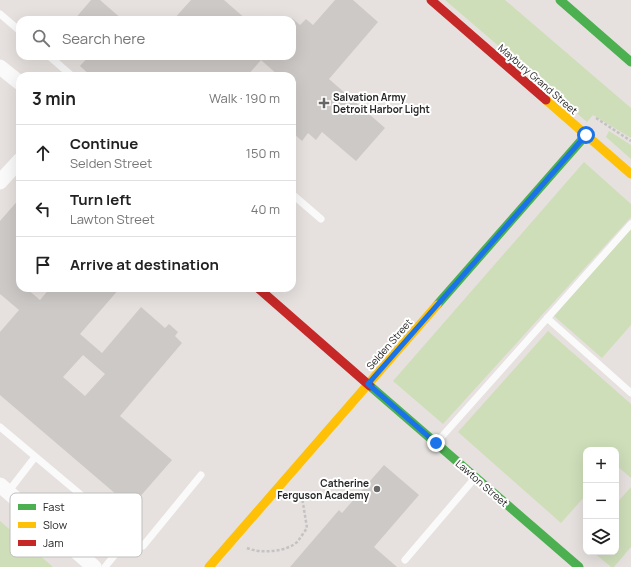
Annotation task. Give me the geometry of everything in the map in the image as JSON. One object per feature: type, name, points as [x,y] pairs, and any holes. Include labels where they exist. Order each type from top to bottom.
[{"type":"main road","name":"Maybury Grand Street","points":[[431,0],[631,174]]},
{"type":"main road","points":[[556,2],[631,62]]},
{"type":"main road","name":"Selden Street","points":[[209,567],[586,135]]},
{"type":"main road","name":"Lawton Street","points":[[263,292],[579,567]]},
{"type":"street","points":[[0,67],[16,80]]},
{"type":"street","points":[[0,182],[16,164]]},
{"type":"street","points":[[83,557],[94,567]]},
{"type":"lane","points":[[0,14],[16,28]]},
{"type":"lane","points":[[54,60],[67,72]]},
{"type":"lane","points":[[296,197],[321,219]]},
{"type":"lane","points":[[436,443],[631,224]]},
{"type":"lane","points":[[547,318],[631,393]]},
{"type":"lane","points":[[0,427],[78,493]]},
{"type":"lane","points":[[4,488],[35,457]]},
{"type":"lane","points":[[142,545],[143,546],[201,475]]},
{"type":"lane","points":[[405,560],[476,477]]},
{"type":"lane","points":[[105,567],[113,557]]},
{"type":"path","points":[[595,118],[631,141]]},
{"type":"path","points":[[232,541],[253,550],[276,552],[297,542],[307,528],[302,497],[287,477]]},
{"type":"green space","points":[[445,0],[505,0],[631,108],[631,138],[593,115],[587,122]]},
{"type":"green space","points":[[609,131],[631,145],[631,159],[606,137]]},
{"type":"green space","points":[[584,162],[631,204],[631,217],[443,424],[393,381]]},
{"type":"green space","points":[[631,229],[631,325],[602,358],[554,316]]},
{"type":"green space","points":[[548,331],[631,404],[631,478],[619,468],[619,447],[583,447],[583,498],[561,523],[458,432]]},
{"type":"green space","points":[[631,487],[631,547],[614,567],[611,567],[597,555],[619,555],[619,501]]},
{"type":"green space","points":[[0,521],[10,530],[10,557],[41,557],[53,567],[0,567]]},
{"type":"building","points":[[91,0],[100,0],[118,16],[77,16]]},
{"type":"building","points":[[191,0],[224,0],[242,16],[177,16]]},
{"type":"building","name":"Salvation Army Detroit Harbor Light","points":[[335,0],[353,0],[378,22],[329,79],[385,128],[356,161],[322,132],[316,140],[308,133],[302,141],[296,136],[296,72],[274,72],[261,60],[296,60],[296,22],[300,25],[306,19],[313,25]]},
{"type":"building","name":"Salvation Army Detroit Harbor Light","points":[[85,60],[261,60],[250,72],[87,72],[80,66]]},
{"type":"building","points":[[16,203],[16,292],[31,292],[40,300],[47,292],[117,292],[80,334],[102,353],[141,307],[165,328],[169,324],[178,332],[175,336],[182,343],[120,416],[172,460],[142,494],[142,493],[115,493],[0,395],[0,332],[19,310],[0,294],[0,221]],"holes":[[[83,355],[105,374],[85,396],[63,377]]]},
{"type":"building","points":[[384,465],[419,495],[374,547],[397,567],[290,567],[339,510],[342,513]]},
{"type":"traffic: fast","points":[[560,0],[631,62]]},
{"type":"traffic: fast","points":[[437,305],[586,135]]},
{"type":"traffic: fast","points":[[370,386],[579,567]]},
{"type":"traffic: slow","points":[[546,100],[631,174]]},
{"type":"traffic: slow","points":[[209,567],[437,305]]},
{"type":"traffic: jam","points":[[431,0],[546,100]]},
{"type":"traffic: jam","points":[[263,292],[370,386]]},
{"type":"place","name":"Salvation Army Detroit Harbor Light","points":[[324,103]]},
{"type":"place","name":"Catherine Ferguson Academy","points":[[377,489]]},
{"type":"route","points":[[436,443],[368,384],[586,135]]}]
